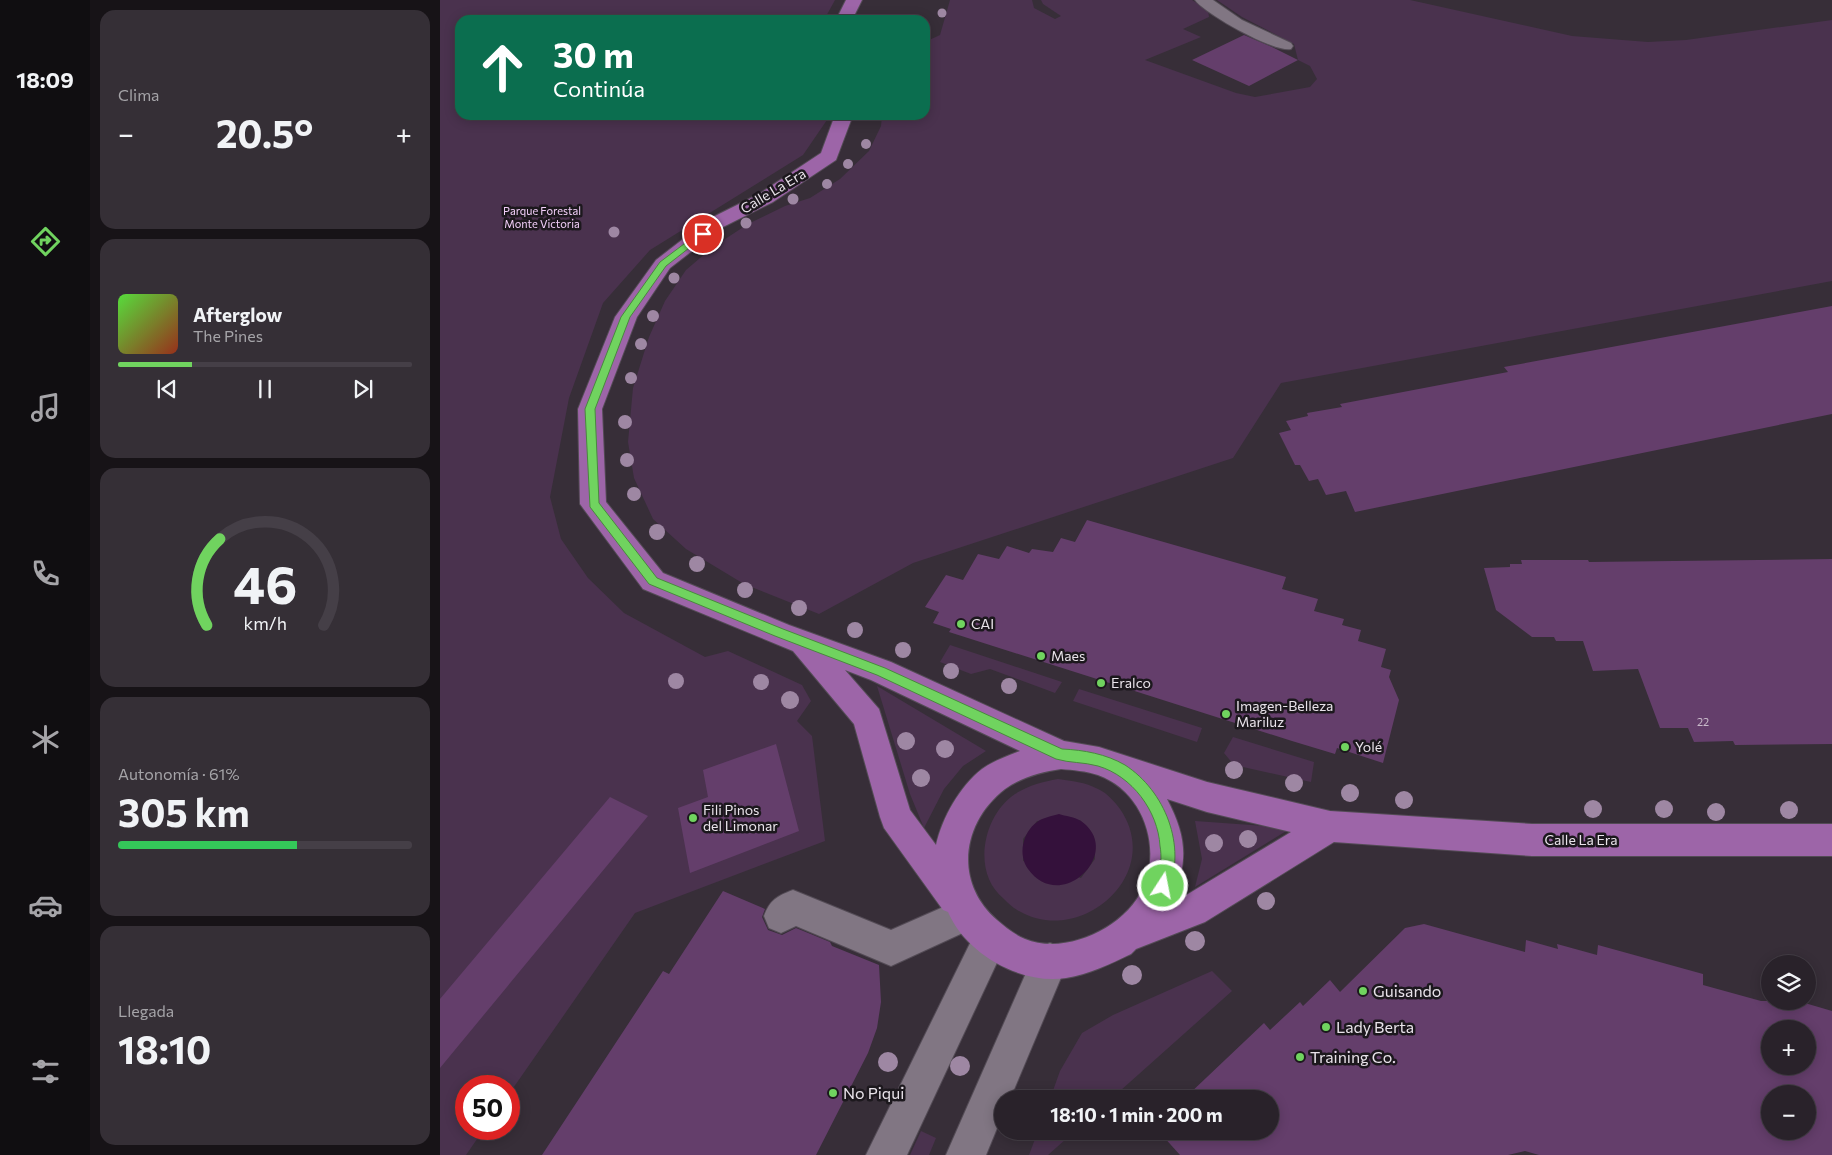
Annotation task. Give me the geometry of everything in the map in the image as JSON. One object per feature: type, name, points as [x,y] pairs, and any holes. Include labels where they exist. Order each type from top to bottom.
[{"type":"main road","points":[[846,15],[854,0]]},
{"type":"main road","name":"Calle La Era","points":[[842,120],[829,156],[766,198],[716,223],[663,264],[626,317],[590,409],[594,504],[653,581],[802,642],[881,671],[1061,755],[1088,758],[1207,797],[1330,826],[1532,840],[1832,840]]},
{"type":"main road","points":[[802,642],[868,718],[896,817],[978,926],[1021,956],[1050,961],[1079,959],[1106,949],[1130,934],[1192,910],[1330,826]]},
{"type":"main road","points":[[978,926],[953,878],[952,848],[968,807],[993,780],[1025,762],[1061,755]]},
{"type":"main road","points":[[1120,769],[1141,786],[1158,812],[1166,832],[1168,859],[1163,886],[1149,912],[1130,934]]},
{"type":"street","points":[[1203,0],[1236,22],[1285,46]]},
{"type":"street","points":[[781,916],[793,907],[891,948],[978,926]]},
{"type":"street","points":[[886,1155],[978,926]]},
{"type":"street","points":[[966,1155],[1050,961]]},
{"type":"green space","name":"Parque Forestal Monte Victoria","points":[[440,0],[835,0],[827,15],[455,15],[455,120],[827,120],[803,155],[650,250],[603,303],[569,398],[550,497],[561,539],[588,578],[624,613],[705,657],[728,651],[802,685],[811,701],[797,721],[812,736],[825,841],[635,913],[520,1078],[520,1075],[455,1075],[455,1140],[476,1140],[466,1155],[440,1155]]},
{"type":"green space","points":[[950,0],[1032,0],[1034,8],[1055,19],[1061,16],[1043,4],[1041,0],[1192,0],[1208,10],[1209,17],[1183,29],[1201,37],[1145,60],[1236,93],[1255,97],[1310,87],[1317,79],[1310,66],[1298,60],[1294,44],[1242,17],[1217,0],[1410,0],[1572,36],[1648,42],[1686,40],[1832,20],[1832,281],[1281,383],[1233,458],[913,563],[819,614],[744,584],[686,549],[653,519],[634,478],[628,442],[633,388],[649,337],[665,301],[686,270],[713,247],[748,224],[785,206],[810,198],[840,179],[869,151],[881,126],[882,120],[930,120],[930,40],[940,35]]},
{"type":"green space","points":[[950,645],[1062,682],[1055,693],[990,669],[971,674],[940,662]]},
{"type":"green space","points":[[877,686],[986,751],[963,766],[944,789],[924,828],[910,794]]},
{"type":"green space","points":[[1079,689],[1202,728],[1197,742],[1073,701]]},
{"type":"green space","points":[[1233,737],[1314,762],[1311,782],[1234,765],[1224,753]]},
{"type":"green space","points":[[1058,779],[1083,783],[1093,787],[1105,793],[1113,801],[1120,809],[1131,834],[1132,857],[1124,879],[1110,898],[1090,912],[1067,919],[1043,920],[1019,911],[994,888],[987,875],[985,845],[995,816],[1004,803],[1026,788]],"holes":[[[1080,820],[1094,837],[1095,859],[1081,878],[1023,861],[1023,839],[1037,821]]]},
{"type":"green space","points":[[1195,821],[1291,828],[1195,887],[1202,859]]},
{"type":"green space","points":[[1212,971],[1232,991],[1121,1090],[1053,1090],[1060,1071],[1082,1033],[1113,1015]]},
{"type":"green space","points":[[921,1131],[936,1138],[929,1155],[910,1155]]},
{"type":"green space","points":[[1035,1140],[1065,1140],[1048,1155],[1029,1155]]},
{"type":"shaded area","points":[[1059,814],[1081,821],[1093,834],[1096,848],[1092,862],[1083,874],[1071,882],[1056,885],[1042,881],[1028,869],[1022,851],[1028,832],[1037,822]]},
{"type":"building","points":[[1244,35],[1298,60],[1249,86],[1192,60]]},
{"type":"building","points":[[1832,306],[1832,414],[1355,512],[1346,491],[1326,495],[1318,479],[1309,481],[1300,465],[1295,465],[1279,433],[1291,430],[1286,421],[1308,416],[1307,413],[1342,407],[1340,404],[1508,372],[1504,367]]},
{"type":"building","points":[[1087,520],[1286,577],[1282,589],[1318,599],[1314,611],[1344,619],[1342,625],[1361,630],[1358,641],[1386,649],[1381,667],[1391,670],[1389,677],[1399,700],[1383,763],[1337,748],[1335,754],[1292,741],[949,632],[951,629],[933,623],[939,612],[925,607],[946,575],[963,580],[978,554],[999,559],[1007,546],[1029,553],[1032,549],[1053,552],[1061,538],[1075,542]]},
{"type":"building","points":[[1832,559],[1832,744],[1735,745],[1733,741],[1694,742],[1688,728],[1660,728],[1638,669],[1593,671],[1583,641],[1556,641],[1554,637],[1532,637],[1496,610],[1484,568],[1510,567],[1510,564],[1522,564],[1521,560],[1588,560],[1589,562]]},
{"type":"building","points":[[776,744],[799,831],[690,873],[678,808],[708,797],[703,770]]},
{"type":"building","points":[[610,797],[648,816],[440,1068],[440,999]]},
{"type":"building","points":[[723,891],[765,909],[762,917],[768,930],[782,935],[796,928],[830,942],[832,946],[879,965],[881,1002],[877,1028],[868,1053],[816,1155],[542,1155],[663,971],[669,974]]},
{"type":"building","points":[[1424,924],[1525,952],[1526,940],[1558,949],[1557,944],[1597,955],[1598,945],[1703,974],[1703,985],[1761,1001],[1761,1010],[1816,1010],[1816,1006],[1832,1011],[1832,1155],[1539,1155],[1525,1151],[1508,1155],[1180,1155],[1166,1140],[1279,1140],[1279,1090],[1193,1090],[1264,1023],[1270,1030],[1300,1002],[1303,1006],[1330,980],[1340,992],[1405,928]]},
{"type":"place","name":"CAI","points":[[961,624]]},
{"type":"place","name":"Maes","points":[[1041,656]]},
{"type":"place","name":"Eralco","points":[[1101,683]]},
{"type":"place","name":"Imagen-Belleza Mariluz","points":[[1226,714]]},
{"type":"place","name":"Yolé","points":[[1345,747]]},
{"type":"place","name":"Fili Pinos del Limonar","points":[[693,818]]},
{"type":"place","name":"Guisando","points":[[1363,991]]},
{"type":"place","name":"Lady Berta","points":[[1326,1027]]},
{"type":"place","name":"Training Co.","points":[[1300,1057]]},
{"type":"place","name":"No Piqui","points":[[833,1093]]},
{"type":"route","points":[[703,234],[663,264],[626,317],[590,409],[594,504],[653,581],[779,633],[881,671],[1061,755],[1082,756],[1120,769],[1141,786],[1158,812],[1166,832],[1168,859],[1163,886]]}]
